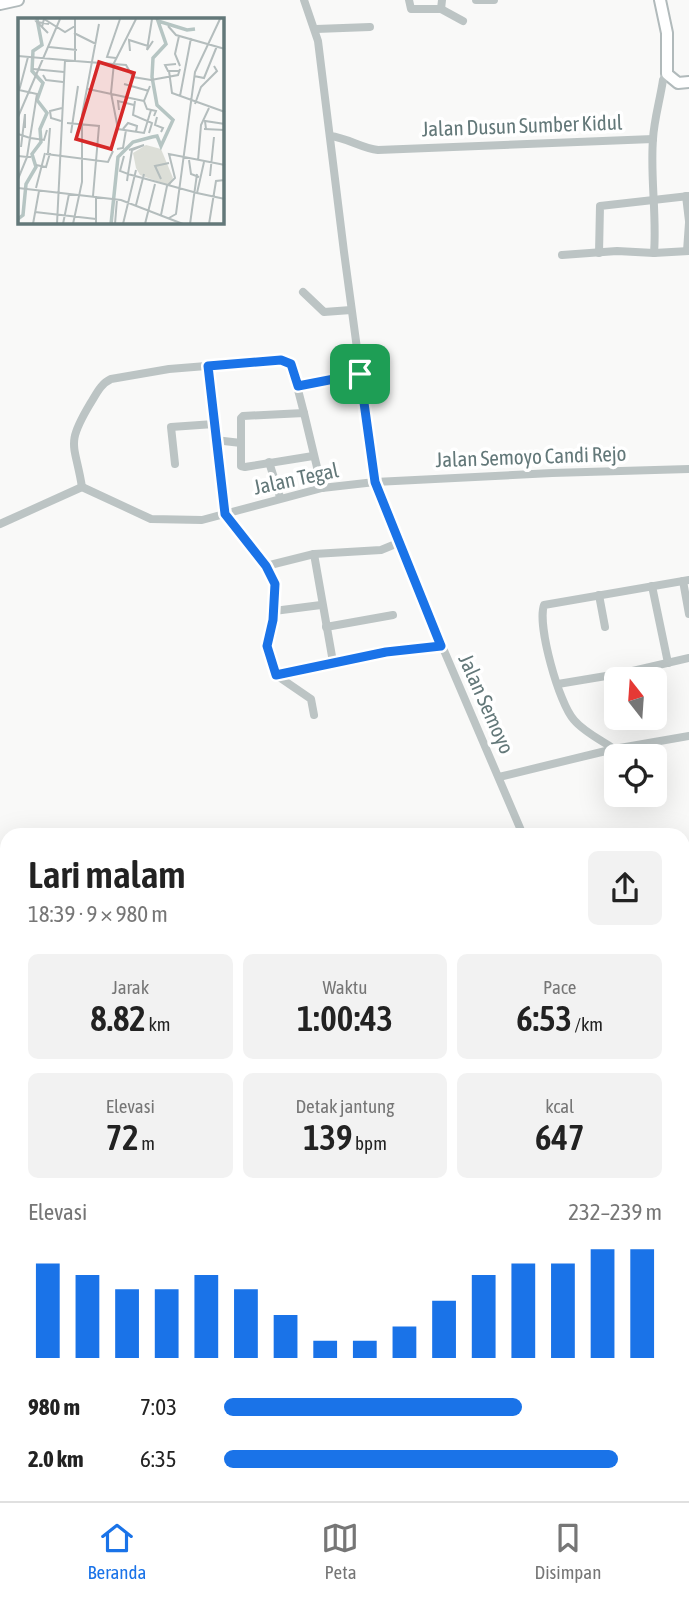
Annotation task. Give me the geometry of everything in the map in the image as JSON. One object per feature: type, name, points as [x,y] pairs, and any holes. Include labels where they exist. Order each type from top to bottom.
[{"type":"street","points":[[0,4],[18,0]]},
{"type":"street","name":"Jalan Semoyo","points":[[304,0],[316,29],[375,482],[441,646],[520,828]]},
{"type":"street","points":[[410,0],[411,9],[441,5],[463,21]]},
{"type":"street","points":[[475,0],[494,0]]},
{"type":"street","points":[[660,0],[667,33],[667,74],[678,83],[689,82]]},
{"type":"street","points":[[316,29],[370,27]]},
{"type":"street","name":"Jalan Dusun Sumber Kidul","points":[[330,136],[343,137],[367,149],[379,150],[653,138],[663,80],[667,74]]},
{"type":"street","points":[[653,138],[652,201],[656,231],[654,253]]},
{"type":"street","points":[[562,255],[688,251],[688,196],[599,207],[599,253]]},
{"type":"street","points":[[303,292],[324,312],[351,310]]},
{"type":"street","points":[[0,524],[82,487],[74,454],[74,434],[102,384],[111,379],[170,369],[287,361],[291,364],[322,488]]},
{"type":"street","points":[[208,366],[225,514],[266,566],[275,584],[274,611],[267,646],[276,675],[311,699],[314,715]]},
{"type":"street","points":[[298,386],[360,374]]},
{"type":"street","points":[[304,413],[240,418],[241,466],[313,456]]},
{"type":"street","points":[[175,464],[171,427],[215,424]]},
{"type":"street","points":[[215,440],[241,443]]},
{"type":"street","points":[[269,462],[280,497]]},
{"type":"street","name":"Jalan Semoyo Candi Rejo","points":[[375,482],[552,473],[689,470]]},
{"type":"street","name":"Jalan Tegal","points":[[82,487],[151,519],[202,520],[280,497],[322,488],[375,482]]},
{"type":"street","points":[[266,566],[314,554],[376,550],[398,543]]},
{"type":"street","points":[[314,554],[333,662]]},
{"type":"street","points":[[606,744],[572,718],[558,684],[545,637],[542,609],[544,605],[686,580],[689,614]]},
{"type":"street","points":[[652,586],[668,663]]},
{"type":"street","points":[[599,595],[605,627]]},
{"type":"street","points":[[274,611],[321,605]]},
{"type":"street","points":[[326,627],[393,615]]},
{"type":"street","points":[[276,675],[333,662],[441,646]]},
{"type":"street","points":[[558,684],[689,658]]},
{"type":"street","points":[[643,744],[689,736]]},
{"type":"street","points":[[499,777],[604,751]]},
{"type":"route","points":[[287,361],[291,364],[298,386],[360,374],[375,482],[441,646],[386,652],[276,675],[267,646],[273,620],[275,584],[266,566],[225,514],[208,366],[287,361]]}]
